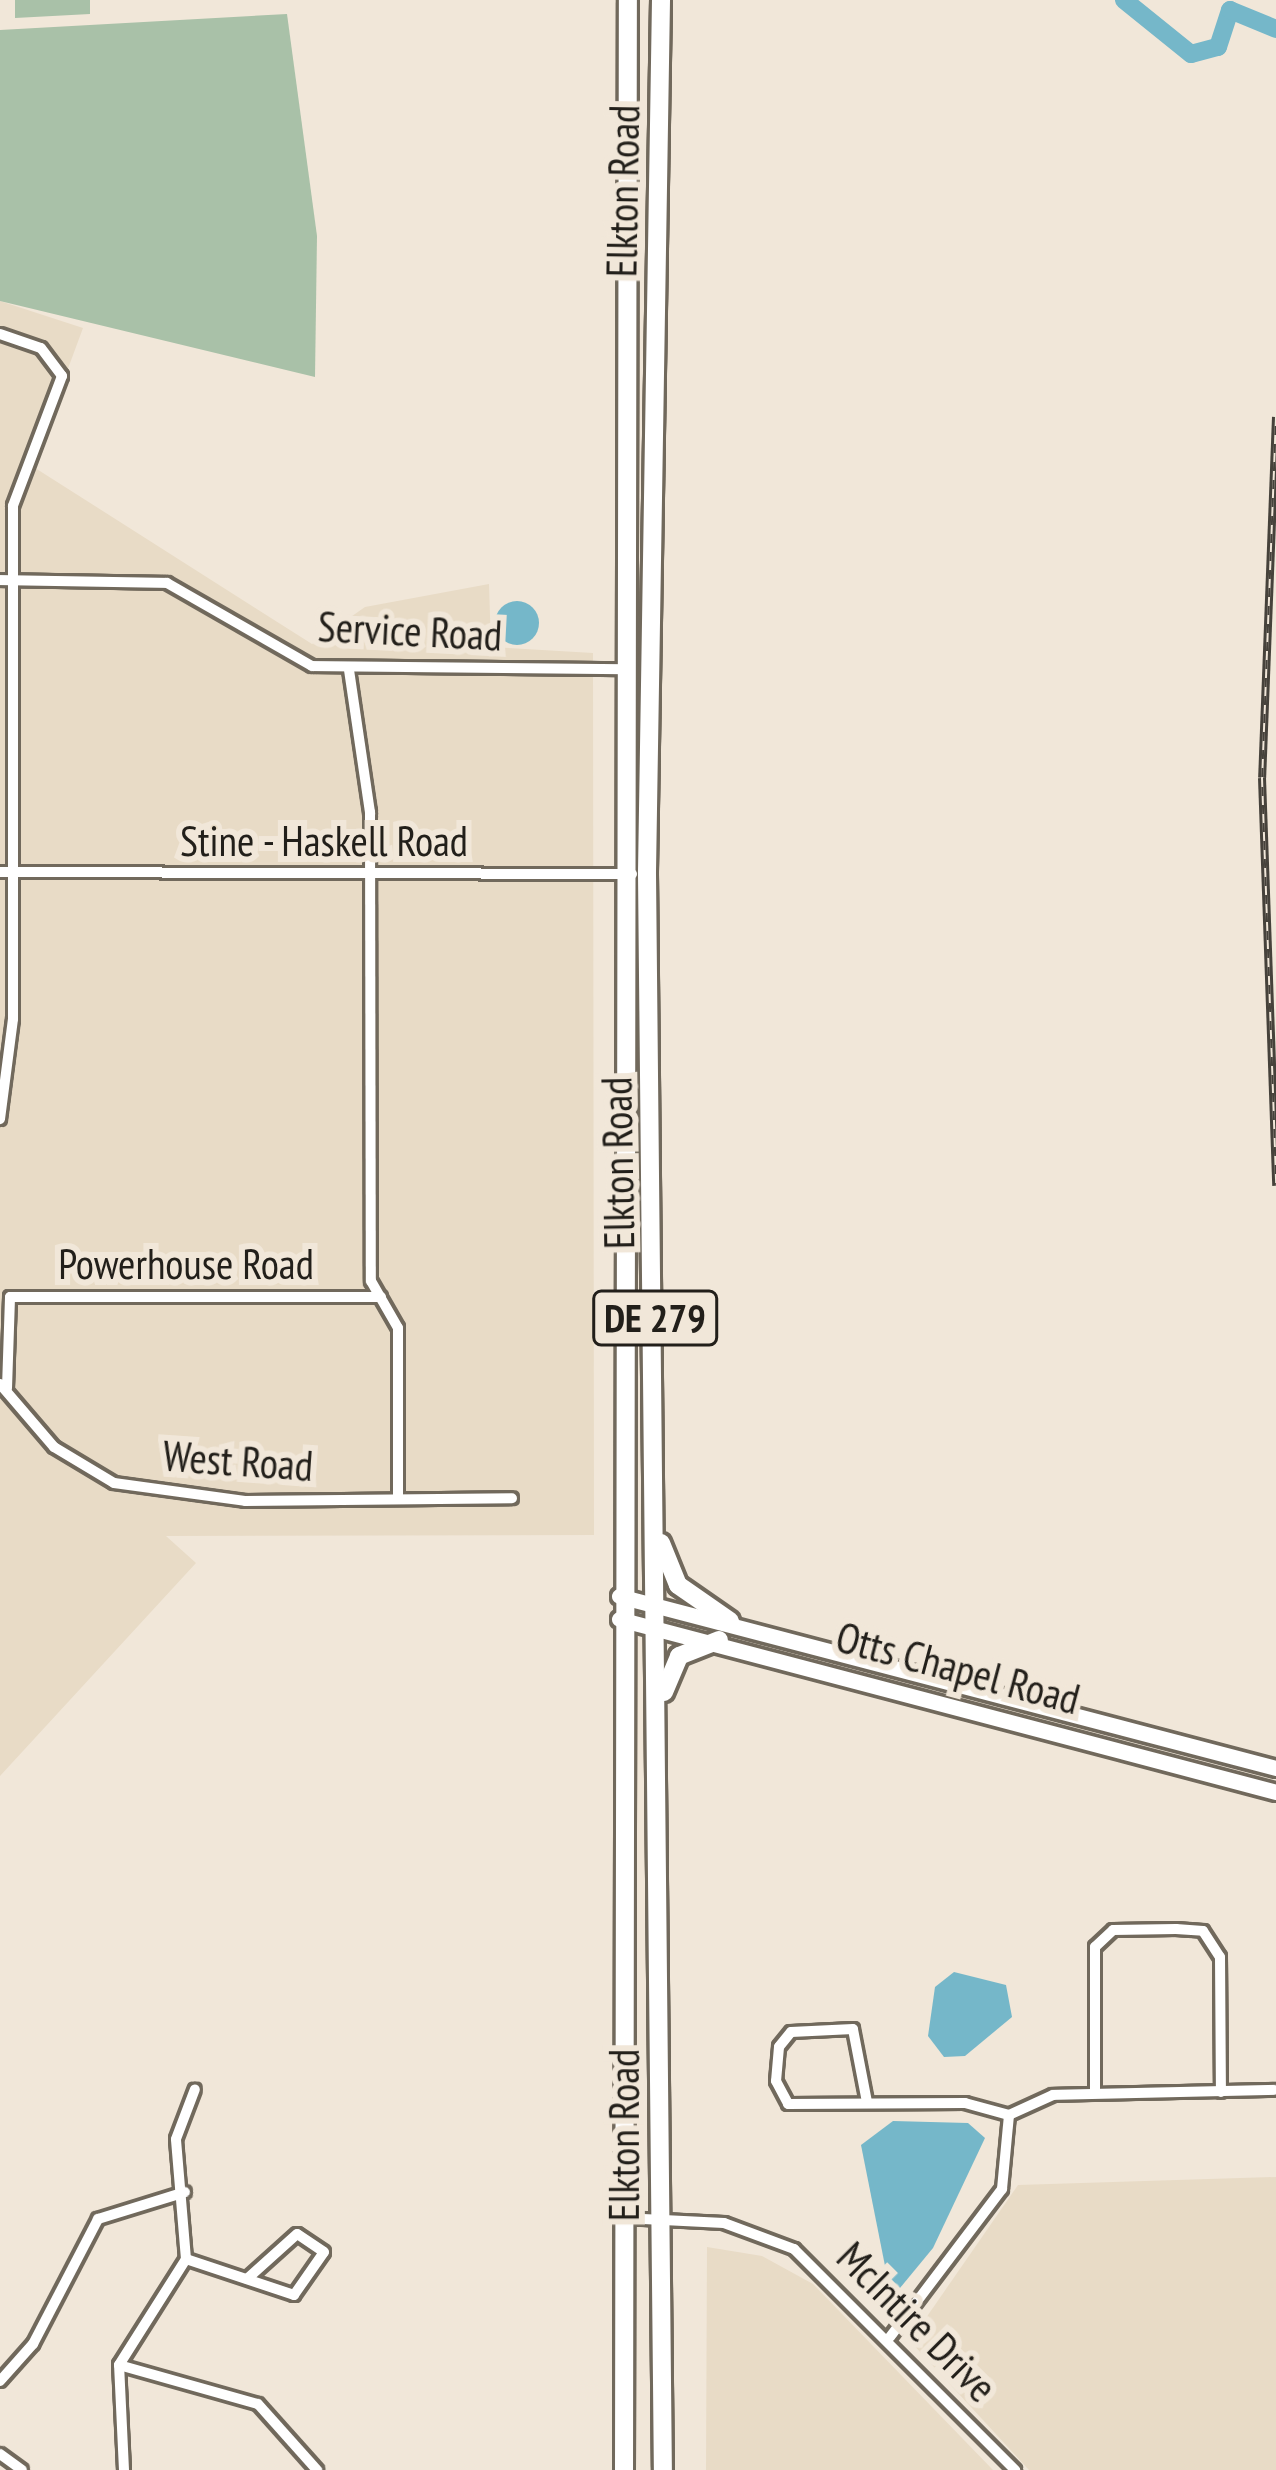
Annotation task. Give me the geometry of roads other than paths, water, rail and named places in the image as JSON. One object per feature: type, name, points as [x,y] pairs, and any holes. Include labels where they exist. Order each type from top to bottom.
[{"type":"main road","name":"Elkton Road","points":[[624,2470],[620,874],[628,0]]},
{"type":"main road","name":"Elkton Road","points":[[661,0],[646,874],[663,2470]]},
{"type":"main road","points":[[656,1525],[678,1585],[730,1621]]},
{"type":"main road","name":"Otts Chapel Road","points":[[619,1596],[719,1640],[1276,1792]]},
{"type":"main road","name":"Otts Chapel Road","points":[[619,1619],[656,1614],[730,1621],[1276,1768]]},
{"type":"main road","points":[[658,1714],[675,1660],[719,1640]]},
{"type":"street","points":[[0,334],[41,348],[62,376],[13,506],[4,580],[6,872],[0,1119]]},
{"type":"street","name":"Service Road","points":[[4,580],[167,584],[296,658],[350,670],[621,669]]},
{"type":"street","points":[[350,670],[369,872],[369,1187],[381,1297],[398,1328],[398,1499]]},
{"type":"street","name":"Stine - Haskell Road","points":[[6,872],[646,874]]},
{"type":"street","name":"Powerhouse Road","points":[[3,1386],[10,1298],[381,1297]]},
{"type":"street","name":"West Road","points":[[3,1386],[54,1447],[114,1483],[245,1501],[512,1498]]},
{"type":"street","points":[[1096,2092],[1095,1947],[1113,1930],[1176,1929],[1203,1931],[1220,1958],[1221,2092]]},
{"type":"street","points":[[867,2102],[853,2029],[791,2032],[778,2047],[788,2104],[965,2103],[1009,2115],[1032,2100],[1096,2092],[1274,2090]]},
{"type":"street","points":[[124,2470],[119,2365],[185,2259],[177,2122],[194,2090]]},
{"type":"street","points":[[890,2337],[1001,2189],[1009,2115]]},
{"type":"street","points":[[0,2381],[33,2344],[98,2219],[184,2192]]},
{"type":"street","name":"McIntire Drive","points":[[620,2218],[660,2217],[750,2228],[794,2248],[890,2337],[1016,2470]]},
{"type":"street","points":[[185,2259],[247,2279],[299,2294],[324,2252],[297,2234],[247,2279]]},
{"type":"street","points":[[119,2365],[258,2404],[317,2470]]},
{"type":"street","points":[[0,2454],[22,2470]]},
{"type":"water","points":[[517,601],[533,607],[539,623],[533,639],[517,645],[501,639],[495,623],[501,607]]},
{"type":"water","points":[[954,1972],[1006,1985],[1012,2017],[965,2056],[944,2057],[928,2036],[935,1987]]},
{"type":"water","points":[[893,2121],[968,2123],[985,2138],[933,2248],[900,2288],[889,2286],[861,2145]]},
{"type":"waterway","points":[[1124,0],[1191,54],[1218,47],[1230,10],[1276,29]]},
{"type":"railway","points":[[1276,417],[1262,778],[1276,1186]]}]
